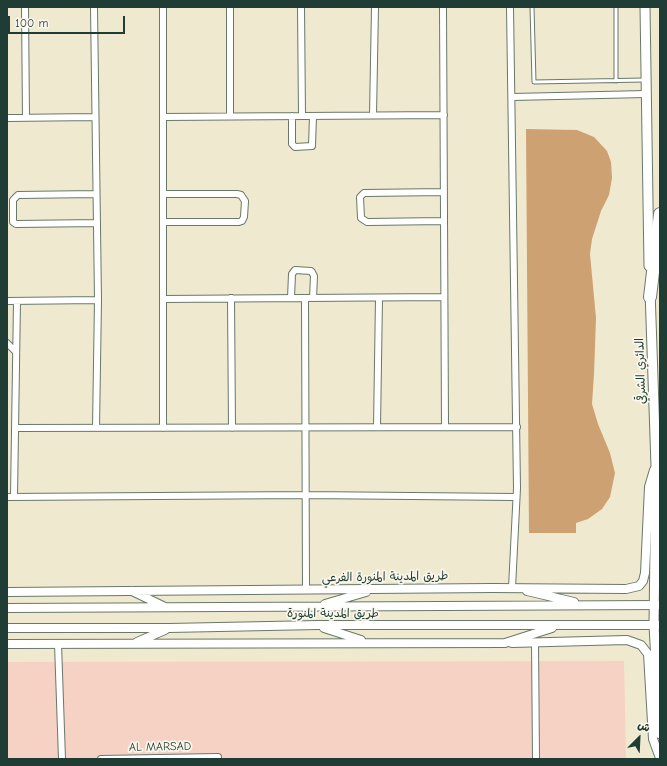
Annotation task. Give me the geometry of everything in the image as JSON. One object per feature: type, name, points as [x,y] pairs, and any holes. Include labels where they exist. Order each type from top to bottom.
[{"type":"highway","points":[[650,297],[660,214]]},
{"type":"main road","name":"الدائري الشرقي","points":[[646,7],[646,94],[650,297],[656,466],[657,625],[660,734]]},
{"type":"main road","points":[[656,466],[660,478]]},
{"type":"street","points":[[25,7],[26,118]]},
{"type":"street","points":[[94,7],[98,300],[96,428]]},
{"type":"street","points":[[162,428],[163,7]]},
{"type":"street","points":[[230,7],[230,116]]},
{"type":"street","points":[[301,7],[302,116]]},
{"type":"street","points":[[373,115],[375,7]]},
{"type":"street","points":[[443,7],[445,427]]},
{"type":"street","points":[[510,7],[516,427],[516,497],[512,588],[586,605]]},
{"type":"street","points":[[512,97],[646,94]]},
{"type":"street","points":[[163,117],[444,115]]},
{"type":"street","points":[[292,116],[292,144],[295,147],[312,146],[313,116]]},
{"type":"street","points":[[7,118],[96,117]]},
{"type":"street","points":[[444,192],[364,193],[360,197],[361,218],[366,222],[444,221]]},
{"type":"street","points":[[96,194],[18,195],[13,200],[13,222],[16,224],[97,223]]},
{"type":"street","points":[[162,194],[237,194],[241,195],[245,201],[244,217],[242,221],[239,222],[163,222]]},
{"type":"street","points":[[291,298],[292,274],[296,270],[312,272],[314,276],[313,298]]},
{"type":"street","points":[[162,299],[444,297]]},
{"type":"street","points":[[231,298],[232,428]]},
{"type":"street","points":[[304,298],[306,589]]},
{"type":"street","points":[[378,427],[379,298]]},
{"type":"street","points":[[7,301],[98,300]]},
{"type":"street","points":[[14,496],[17,301]]},
{"type":"street","points":[[7,342],[16,352]]},
{"type":"street","points":[[15,428],[516,427]]},
{"type":"street","name":"طريق المدينة المنورة الفرعي","points":[[7,592],[378,588],[620,590],[639,586],[643,581],[645,573],[649,487],[656,466]]},
{"type":"street","points":[[7,496],[306,495],[516,497]]},
{"type":"street","points":[[316,606],[378,588]]},
{"type":"street","points":[[130,590],[165,607]]},
{"type":"street","name":"طريق المدينة المنورة","points":[[7,608],[657,605]]},
{"type":"street","points":[[318,625],[368,642]]},
{"type":"street","name":"طريق المدينة المنورة","points":[[7,628],[169,628],[318,625],[657,625]]},
{"type":"street","points":[[506,643],[560,625]]},
{"type":"street","points":[[132,643],[169,628]]},
{"type":"street","points":[[7,644],[368,642],[535,643],[627,640],[641,645],[648,654],[654,739],[660,758]]},
{"type":"street","points":[[535,643],[536,759]]},
{"type":"street","points":[[58,644],[62,759]]},
{"type":"street","name":"AL MARSAD","points":[[100,759],[218,757],[218,759]]},
{"type":"lane","points":[[532,7],[534,82],[646,80]]},
{"type":"lane","points":[[616,7],[616,81]]},
{"type":"shaded area","points":[[624,661],[626,759],[7,759],[7,662]]},
{"type":"building","points":[[526,129],[577,130],[594,137],[607,151],[611,162],[612,178],[609,195],[601,211],[592,239],[590,254],[596,318],[592,404],[598,424],[610,453],[615,473],[610,497],[602,509],[588,519],[576,523],[576,533],[529,533]]}]
